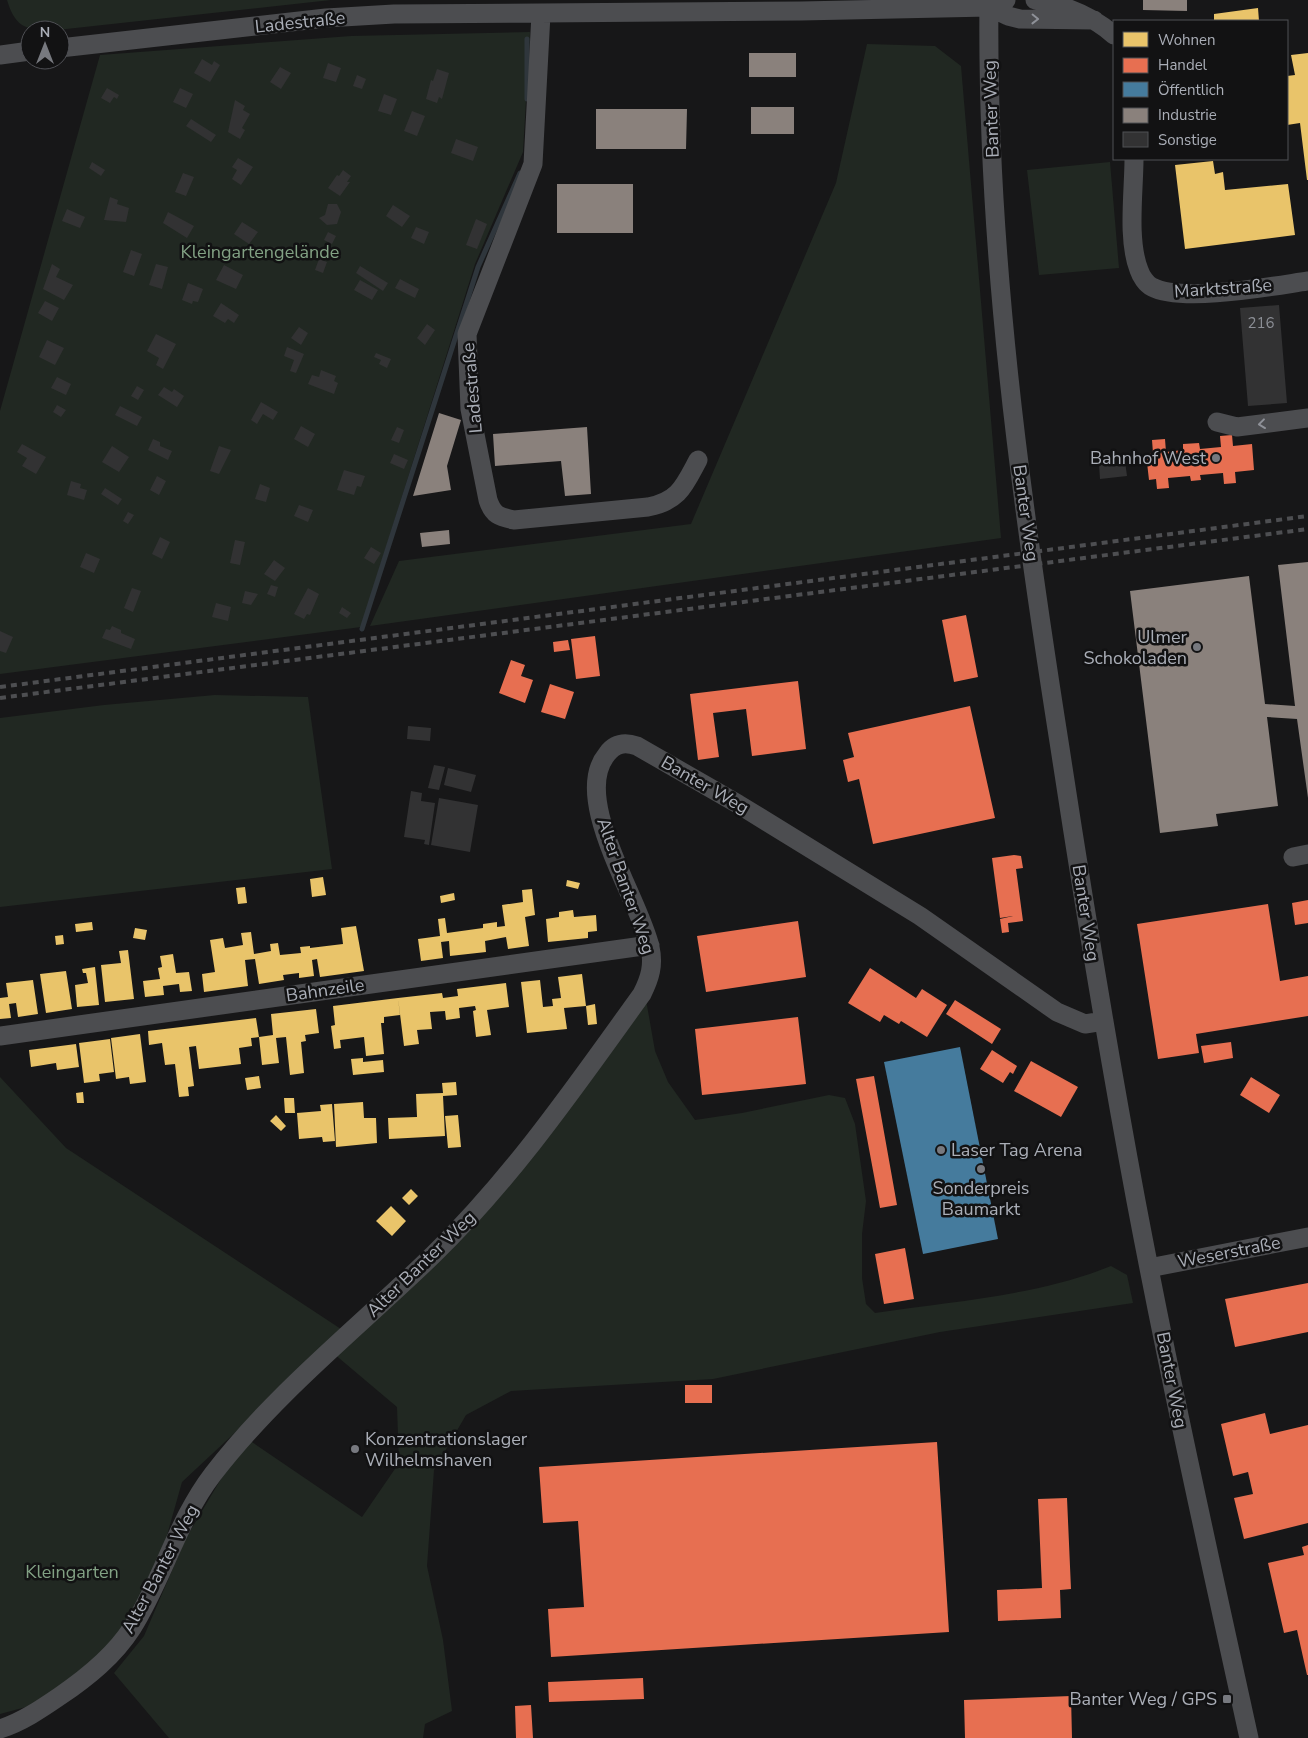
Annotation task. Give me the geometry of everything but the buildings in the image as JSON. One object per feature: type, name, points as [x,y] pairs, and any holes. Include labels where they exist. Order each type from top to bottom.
[{"type":"street","points":[[989,4],[1006,0]]},
{"type":"street","points":[[1035,0],[1075,10],[1094,20],[1113,34]]},
{"type":"street","points":[[989,4],[1008,16],[1020,19],[1094,20]]},
{"type":"street","name":"Ladestraße","points":[[70,47],[326,18],[394,14],[541,14],[989,4]]},
{"type":"street","name":"Banter Weg","points":[[989,4],[994,211],[1020,471],[1042,636],[1104,1021],[1149,1268],[1249,1738]]},
{"type":"street","name":"Ladestraße","points":[[541,14],[533,164],[467,334],[470,409],[491,509],[499,517],[514,520],[666,504],[679,493],[698,460]]},
{"type":"street","points":[[0,55],[20,52]]},
{"type":"street","name":"Marktstraße","points":[[1134,160],[1133,239],[1138,268],[1143,279],[1151,287],[1169,293],[1206,293],[1308,281]]},
{"type":"street","points":[[1217,422],[1237,427],[1308,418]]},
{"type":"street","name":"Alter Banter Weg","points":[[0,1729],[37,1712],[91,1675],[107,1658],[131,1630],[147,1601],[179,1529],[213,1474],[299,1380],[435,1253],[505,1178],[642,994],[652,969],[650,945],[611,852],[601,820],[598,798],[598,770],[604,757],[611,748],[620,744],[637,746]]},
{"type":"street","name":"Banter Weg","points":[[637,746],[738,804],[920,916],[1057,1012],[1085,1024],[1104,1021]]},
{"type":"street","name":"Bahnzeile","points":[[0,1036],[650,945]]},
{"type":"street","name":"Weserstraße","points":[[1149,1268],[1308,1237]]},
{"type":"green space","points":[[7,0],[331,0],[70,29],[70,20],[20,20],[20,24]]},
{"type":"green space","name":"Kleingartengelände","points":[[530,32],[523,152],[475,264],[361,627],[0,674],[0,411],[100,55],[351,36]]},
{"type":"green space","points":[[867,44],[935,46],[961,66],[1001,538],[370,626],[399,561],[691,524],[836,183]]},
{"type":"green space","points":[[1110,162],[1119,268],[1039,275],[1027,170]]},
{"type":"green space","points":[[215,695],[308,697],[332,869],[0,907],[0,718],[104,705]]},
{"type":"green space","points":[[645,994],[655,1051],[668,1082],[695,1120],[742,1113],[829,1095],[845,1098],[855,1124],[866,1201],[862,1234],[862,1278],[866,1304],[875,1313],[1025,1291],[1083,1276],[1111,1266],[1127,1275],[1133,1303],[940,1332],[713,1379],[511,1391],[466,1415],[434,1470],[427,1566],[443,1640],[452,1711],[425,1724],[423,1738],[169,1738],[114,1673],[144,1636],[186,1538],[231,1462],[249,1440],[362,1517],[399,1463],[397,1407],[333,1353],[502,1193]]},
{"type":"green space","name":"Kleingarten","points":[[0,1077],[66,1148],[344,1331],[182,1482],[162,1553],[128,1624],[91,1672],[41,1703],[0,1714]]},
{"type":"waterway","points":[[527,39],[527,99]]},
{"type":"waterway","points":[[362,629],[478,267],[520,173]]},
{"type":"railway","points":[[0,687],[1308,516]]},
{"type":"railway","points":[[0,698],[1308,529]]},
{"type":"place","name":"Bahnhof West","points":[[1216,458]]},
{"type":"place","name":"Ulmer Schokoladen","points":[[1197,647]]},
{"type":"place","name":"Laser Tag Arena","points":[[941,1150]]},
{"type":"place","name":"Sonderpreis Baumarkt","points":[[981,1169]]},
{"type":"place","name":"Konzentrationslager Wilhelmshaven","points":[[355,1449]]},
{"type":"place","name":"Banter Weg / GPS","points":[[1227,1699]]}]
